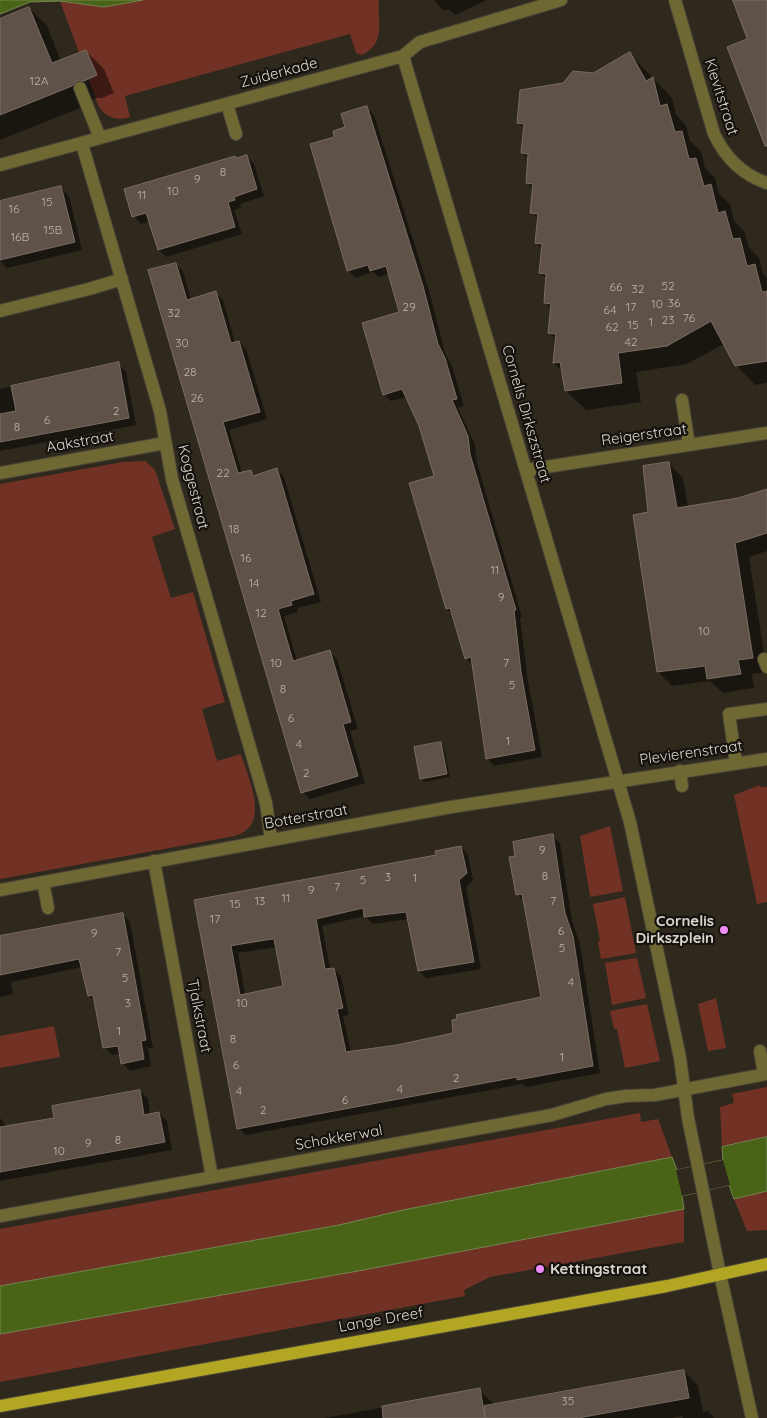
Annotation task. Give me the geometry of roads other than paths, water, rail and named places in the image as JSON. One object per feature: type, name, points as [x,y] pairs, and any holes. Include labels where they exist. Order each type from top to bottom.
[{"type":"main road","name":"Lange Dreef","points":[[0,1406],[667,1286],[767,1264]]},
{"type":"street","name":"Zuiderkade","points":[[0,165],[403,56],[420,42],[561,0]]},
{"type":"street","name":"Kievitstraat","points":[[675,0],[714,134],[720,146],[738,166],[767,183]]},
{"type":"street","name":"Cornelis Dirkszstraat","points":[[403,56],[598,720],[619,780]]},
{"type":"street","points":[[80,88],[100,138]]},
{"type":"street","points":[[227,104],[236,134]]},
{"type":"street","name":"Koggestraat","points":[[82,144],[160,411],[172,479],[266,803],[272,839]]},
{"type":"street","points":[[0,311],[90,289],[122,279]]},
{"type":"street","points":[[682,400],[689,445]]},
{"type":"street","name":"Reigerstraat","points":[[526,470],[767,433]]},
{"type":"street","name":"Aakstraat","points":[[0,473],[165,443]]},
{"type":"street","points":[[736,763],[729,714],[767,709]]},
{"type":"street","name":"Plevierenstraat","points":[[619,780],[767,759]]},
{"type":"street","points":[[680,771],[682,786]]},
{"type":"street","points":[[619,780],[669,1006],[698,1165],[752,1418]]},
{"type":"street","name":"Botterstraat","points":[[0,890],[451,807],[565,791],[619,780]]},
{"type":"street","name":"Tjalkstraat","points":[[154,862],[212,1177]]},
{"type":"street","points":[[43,882],[48,908]]},
{"type":"street","points":[[760,1051],[766,1074]]},
{"type":"street","name":"Schokkerwal","points":[[0,1216],[552,1115],[606,1099],[655,1095],[766,1074]]},
{"type":"place","name":"Cornelis Dirkszplein","points":[[724,930]]},
{"type":"place","name":"Kettingstraat","points":[[540,1269]]}]
